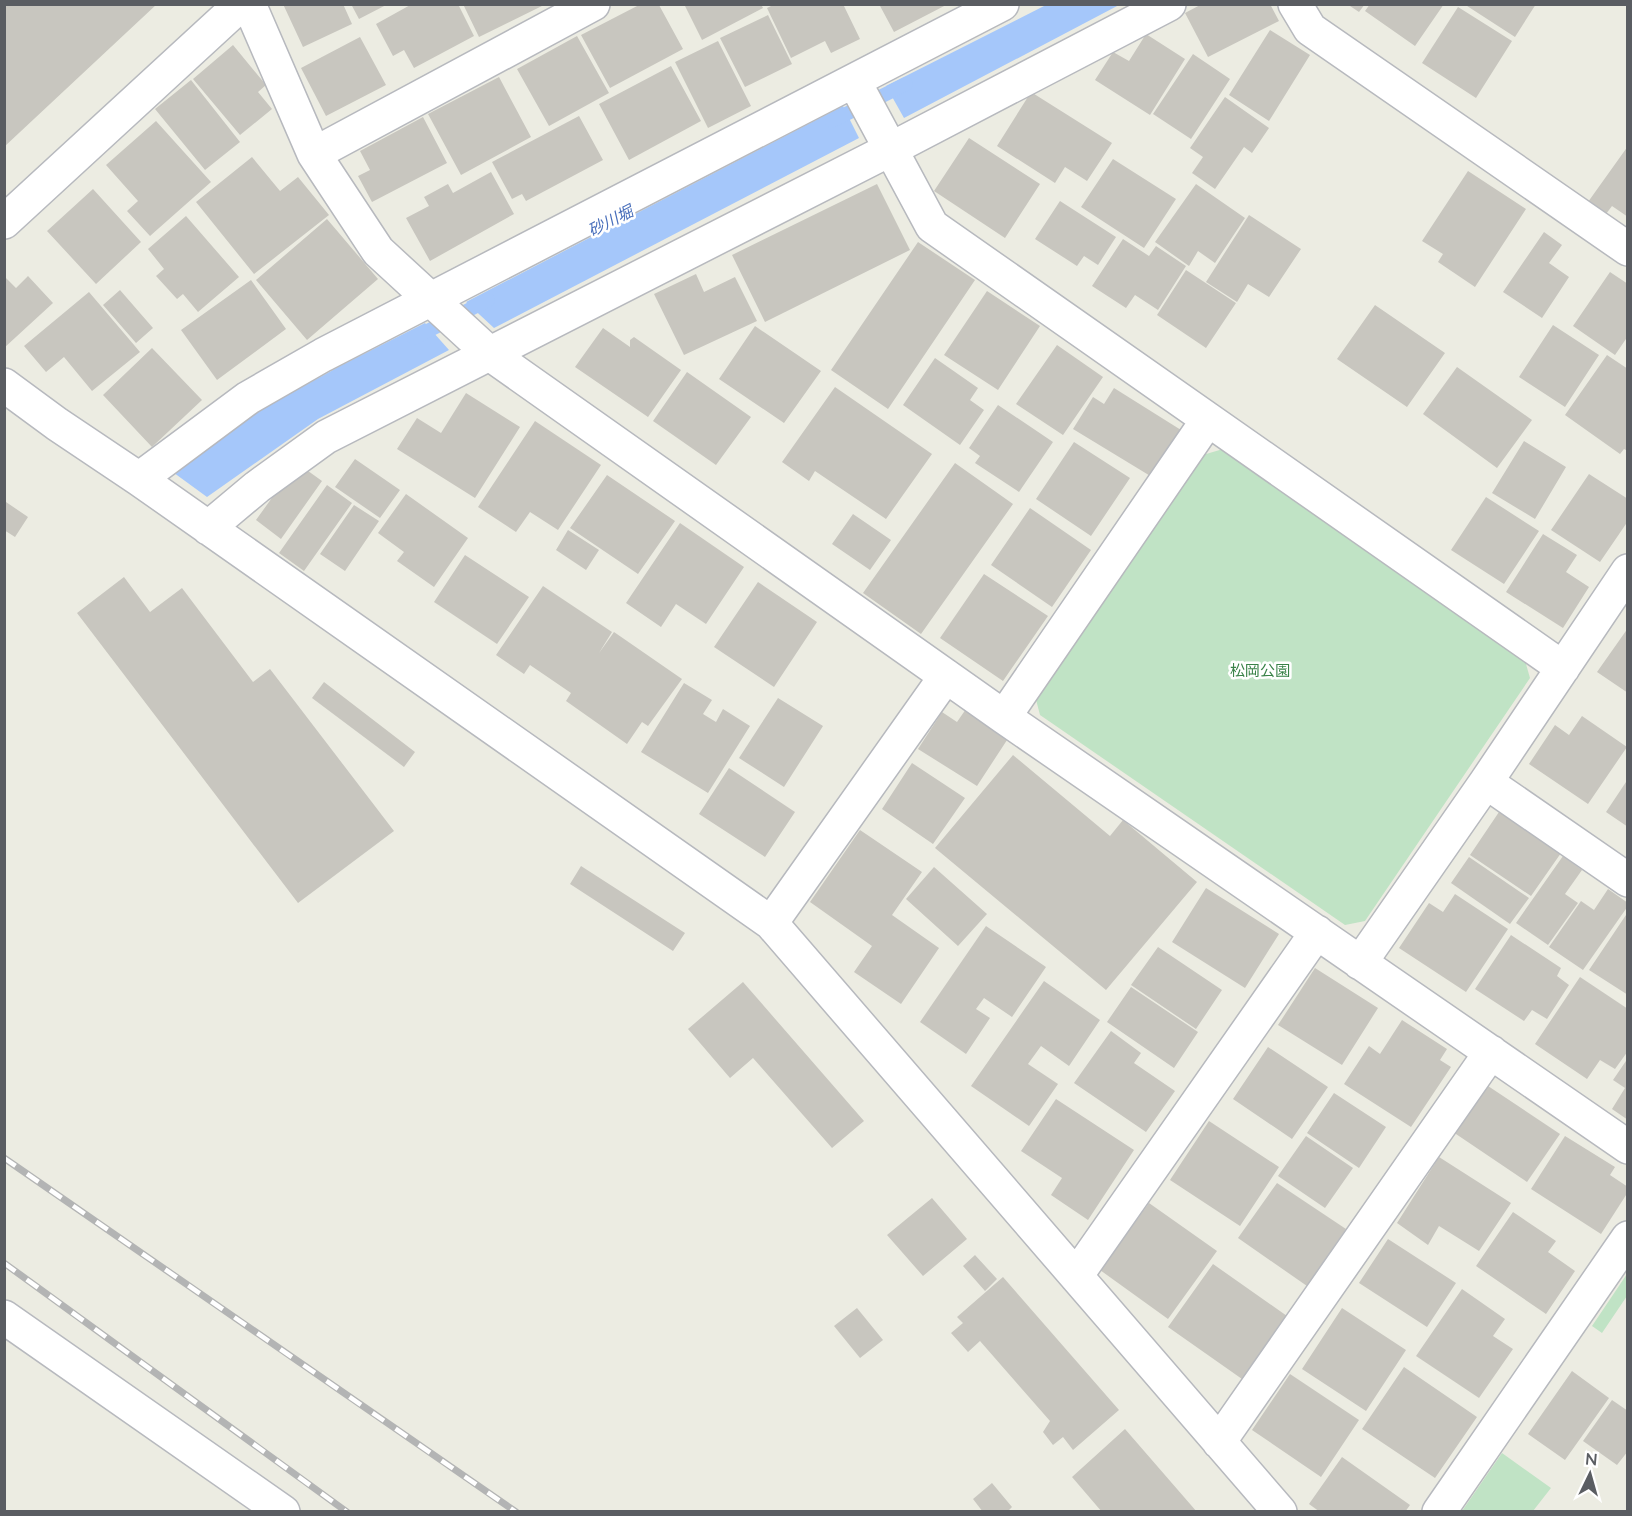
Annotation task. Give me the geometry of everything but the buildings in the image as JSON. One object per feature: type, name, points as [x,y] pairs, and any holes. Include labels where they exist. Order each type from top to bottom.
[{"type":"street","points":[[4,222],[241,4]]},
{"type":"street","points":[[249,4],[314,154],[378,251],[490,354],[1004,717],[1628,1148]]},
{"type":"street","points":[[314,154],[592,4]]},
{"type":"street","points":[[138,479],[248,398],[323,355],[1002,4]]},
{"type":"street","points":[[208,528],[257,487],[326,437],[891,149],[1169,4]]},
{"type":"street","points":[[1295,4],[1310,29],[1628,249]]},
{"type":"street","points":[[854,81],[932,226],[1207,421],[1563,668]]},
{"type":"street","points":[[4,385],[771,923],[1280,1512]]},
{"type":"street","points":[[1004,717],[1207,421]]},
{"type":"street","points":[[1360,963],[1486,782],[1628,571]]},
{"type":"street","points":[[771,923],[946,676]]},
{"type":"street","points":[[1486,782],[1628,880]]},
{"type":"street","points":[[1076,1276],[1317,932]]},
{"type":"street","points":[[1220,1442],[1491,1052]]},
{"type":"street","points":[[1439,1512],[1628,1238]]},
{"type":"street","points":[[4,1317],[283,1512]]},
{"type":"green space","name":"松岡公園","points":[[1223,449],[1524,657],[1530,678],[1365,921],[1345,925],[1040,715],[1034,692],[1196,457]]},
{"type":"green space","points":[[1627,1274],[1627,1296],[1602,1333],[1592,1326]]},
{"type":"green space","points":[[1502,1453],[1551,1488],[1533,1511],[1462,1511]]},
{"type":"water","points":[[1046,5],[1119,5],[904,118],[886,86]]},
{"type":"water","points":[[843,106],[859,138],[494,328],[466,302]]},
{"type":"water","points":[[425,323],[449,350],[318,419],[207,497],[170,470],[264,408]]},
{"type":"waterway","name":"砂川堀","points":[[832,121],[906,84]]},
{"type":"waterway","name":"砂川堀","points":[[414,338],[488,300]]},
{"type":"railway","points":[[4,1158],[516,1512]]},
{"type":"railway","points":[[4,1263],[347,1512]]}]
